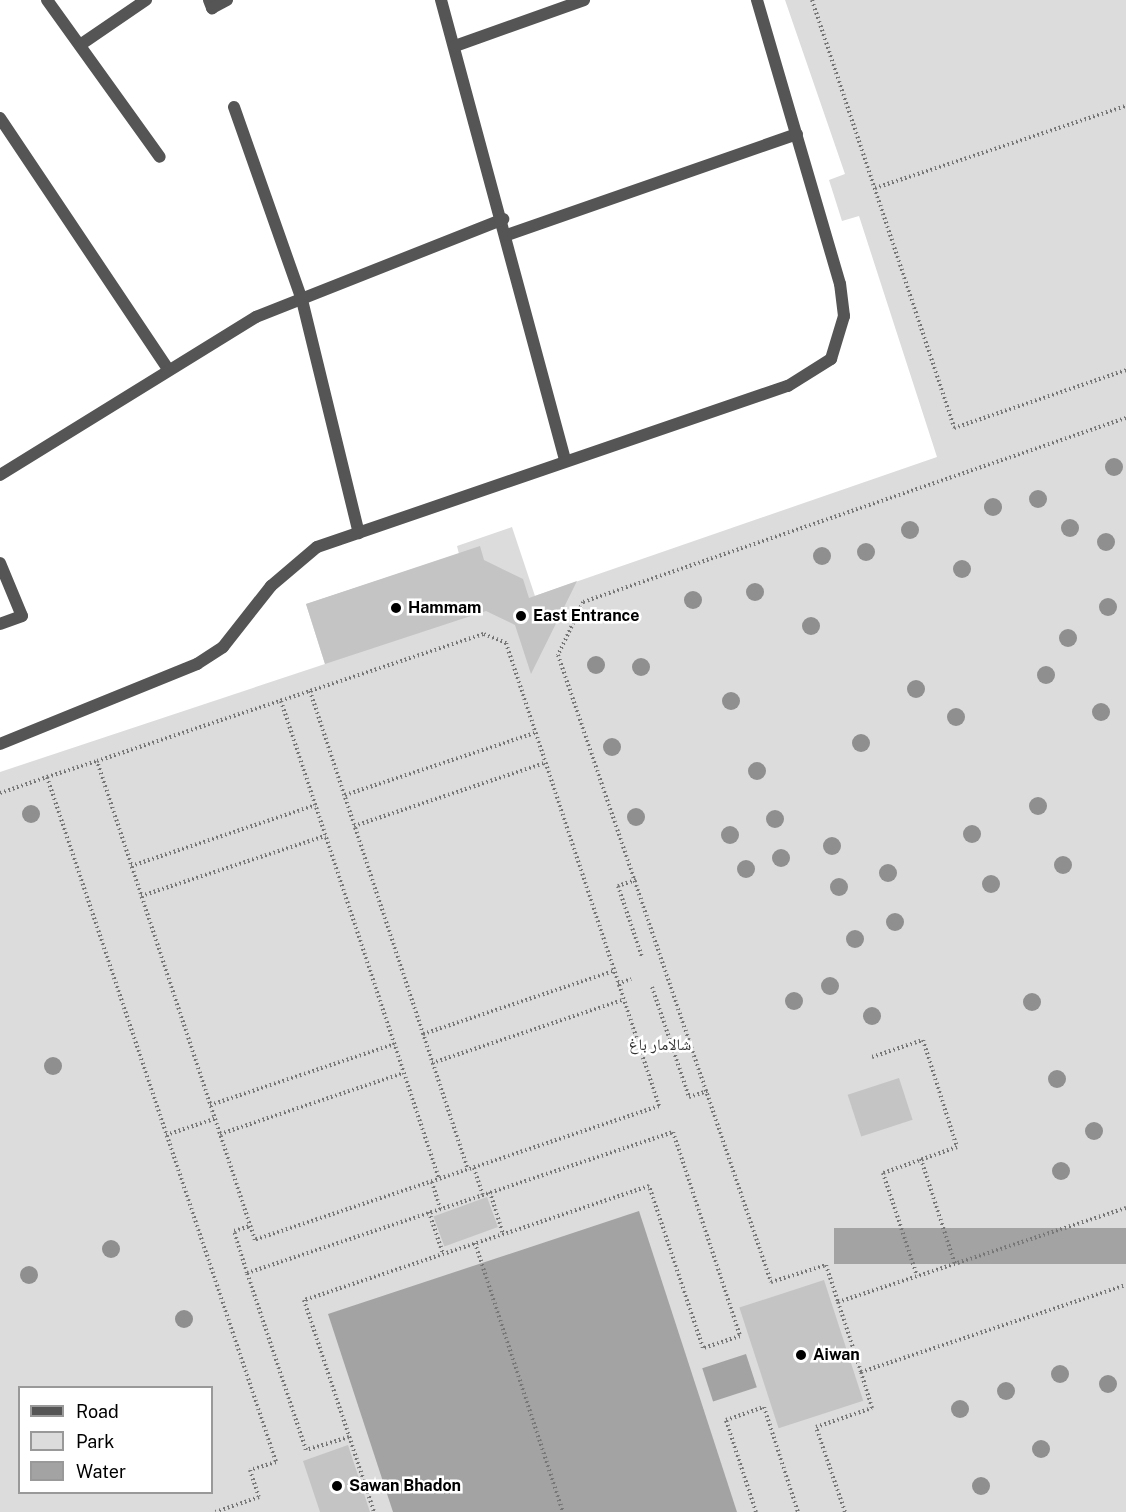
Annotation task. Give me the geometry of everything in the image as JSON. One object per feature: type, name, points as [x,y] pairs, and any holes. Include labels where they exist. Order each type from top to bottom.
[{"type":"street","points":[[47,0],[160,157]]},
{"type":"street","points":[[80,45],[146,0]]},
{"type":"street","points":[[209,0],[212,8],[227,0]]},
{"type":"street","points":[[441,0],[503,219],[565,460]]},
{"type":"street","points":[[455,46],[584,0]]},
{"type":"street","points":[[0,744],[197,664],[223,647],[296,561],[359,533],[565,460],[788,386],[831,359],[844,316],[840,284],[757,0]]},
{"type":"street","points":[[234,107],[302,300],[359,533]]},
{"type":"street","points":[[0,118],[169,370]]},
{"type":"street","points":[[507,235],[797,134]]},
{"type":"street","points":[[0,476],[256,317],[503,219]]},
{"type":"street","points":[[0,563],[22,616],[0,624]]},
{"type":"path","points":[[812,0],[954,428],[1126,370]]},
{"type":"path","points":[[875,188],[1126,106]]},
{"type":"path","points":[[845,1512],[816,1427],[872,1408],[826,1265],[771,1282],[558,655],[583,603],[1126,418]]},
{"type":"path","points":[[0,793],[484,633],[506,643],[659,1107],[255,1240],[97,761]]},
{"type":"path","points":[[310,691],[468,1170]]},
{"type":"path","points":[[281,701],[439,1179]]},
{"type":"path","points":[[345,796],[535,732]]},
{"type":"path","points":[[354,826],[545,763]]},
{"type":"path","points":[[47,777],[276,1462],[250,1470],[260,1497],[215,1512]]},
{"type":"path","points":[[131,866],[315,805]]},
{"type":"path","points":[[141,896],[325,836]]},
{"type":"path","points":[[636,880],[618,886],[642,957]]},
{"type":"path","points":[[423,1034],[614,971]]},
{"type":"path","points":[[618,984],[631,979]]},
{"type":"path","points":[[652,987],[689,1097],[707,1091]]},
{"type":"path","points":[[432,1063],[624,1000]]},
{"type":"path","points":[[872,1057],[923,1040],[957,1147],[882,1173],[917,1276]]},
{"type":"path","points":[[210,1105],[394,1044]]},
{"type":"path","points":[[220,1134],[404,1073]]},
{"type":"path","points":[[166,1135],[214,1119]]},
{"type":"path","points":[[247,1273],[673,1132],[740,1336],[703,1348],[649,1186],[304,1300],[374,1512]]},
{"type":"path","points":[[921,1159],[955,1264]]},
{"type":"path","points":[[474,1168],[483,1195]]},
{"type":"path","points":[[432,1182],[440,1209]]},
{"type":"path","points":[[490,1192],[503,1234]]},
{"type":"path","points":[[838,1302],[1126,1208]]},
{"type":"path","points":[[429,1212],[442,1254]]},
{"type":"path","points":[[250,1226],[234,1231],[306,1450],[349,1437]]},
{"type":"path","points":[[475,1244],[563,1512]]},
{"type":"path","points":[[861,1372],[1126,1285]]},
{"type":"path","points":[[756,1512],[726,1420],[764,1407],[798,1512]]},
{"type":"green space","name":"شالامار باغ","points":[[785,0],[1126,0],[1126,1512],[0,1512],[0,772],[325,664],[306,604],[459,554],[457,546],[512,527],[535,596],[937,457],[859,216],[842,221],[829,180],[845,174]]},
{"type":"water","points":[[639,1211],[737,1512],[393,1512],[328,1314]]},
{"type":"water","points":[[834,1228],[1126,1228],[1126,1264],[834,1264]]},
{"type":"water","points":[[746,1354],[757,1387],[713,1402],[702,1368]]},
{"type":"building","name":"Hammam","points":[[480,546],[484,560],[523,579],[529,598],[577,581],[531,674],[515,625],[486,611],[325,664],[306,604]]},
{"type":"building","points":[[899,1078],[913,1120],[861,1137],[848,1095]]},
{"type":"building","points":[[487,1197],[498,1227],[444,1247],[433,1216]]},
{"type":"building","name":"Aiwan","points":[[824,1280],[863,1401],[779,1428],[739,1308]]},
{"type":"building","name":"Sawan Bhadon","points":[[348,1445],[370,1512],[320,1512],[303,1461]]},
{"type":"place","name":"Hammam","points":[[396,608]]},
{"type":"place","name":"East Entrance","points":[[521,616]]},
{"type":"place","name":"Aiwan","points":[[801,1355]]},
{"type":"place","name":"Sawan Bhadon","points":[[337,1486]]}]
